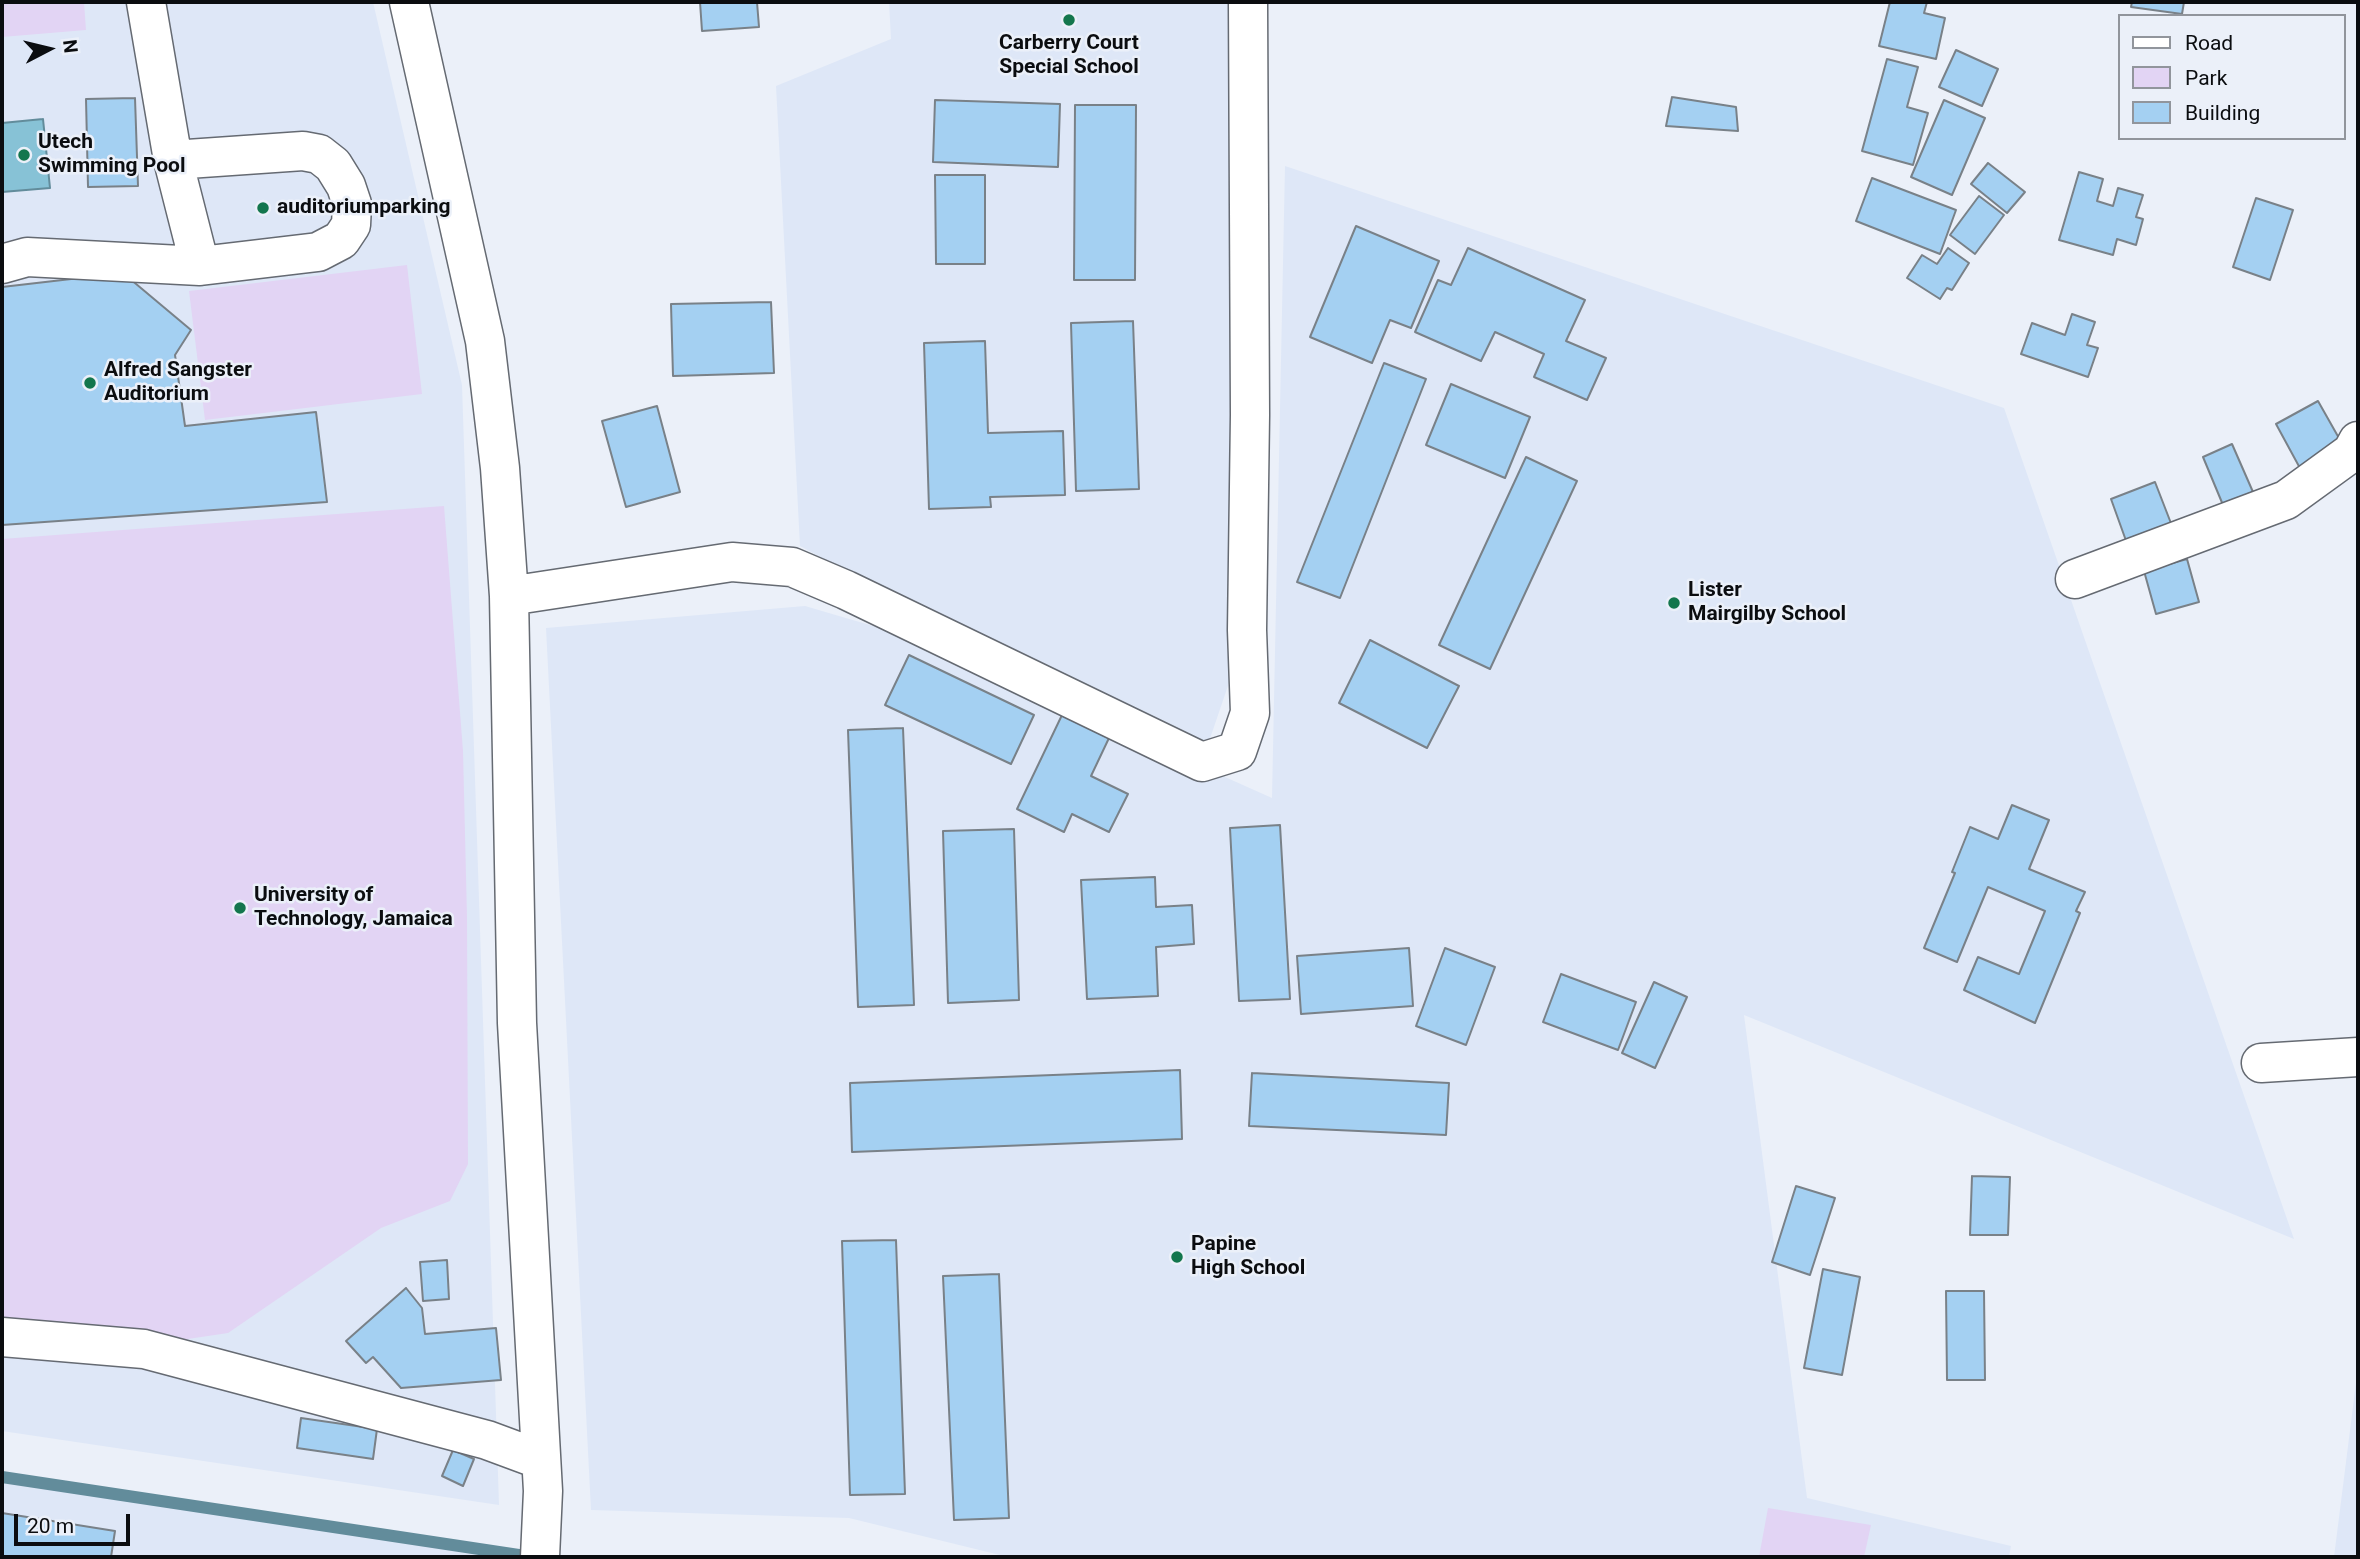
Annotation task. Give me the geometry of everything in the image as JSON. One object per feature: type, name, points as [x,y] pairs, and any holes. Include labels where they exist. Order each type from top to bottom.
[{"type":"street","points":[[146,2],[173,160],[200,266]]},
{"type":"street","points":[[409,2],[485,341],[500,468],[509,596],[517,1023],[542,1475],[540,1557]]},
{"type":"street","points":[[509,596],[732,562],[792,567],[859,596],[1202,762],[1237,751],[1250,713],[1247,630],[1250,415],[1248,2]]},
{"type":"street","points":[[2,264],[27,257],[200,266],[318,252],[341,240],[351,225],[352,204],[346,186],[334,165],[318,154],[303,151],[173,160]]},
{"type":"street","points":[[2075,579],[2286,500],[2353,452],[2358,442]]},
{"type":"street","points":[[2262,1063],[2358,1056]]},
{"type":"street","points":[[2,1337],[144,1349],[487,1440],[542,1475]]},
{"type":"shaded area","name":"University of Technology, Jamaica","points":[[2,2],[373,2],[462,385],[499,1505],[2,1431]]},
{"type":"shaded area","points":[[889,2],[1246,2],[1247,630],[1202,762],[800,546],[776,86],[891,39]]},
{"type":"shaded area","name":"Papine High School","points":[[1285,166],[2004,408],[2294,1239],[1744,1015],[1807,1498],[2011,1546],[2009,1557],[1008,1557],[849,1518],[591,1510],[546,628],[805,606],[914,638],[1272,798]]},
{"type":"shaded area","points":[[2358,1367],[2358,1557],[2334,1557]]},
{"type":"shaded area","points":[[2,1477],[540,1556],[540,1557],[2,1557]]},
{"type":"green space","points":[[2,2],[84,2],[86,30],[2,37]]},
{"type":"green space","points":[[407,265],[422,394],[205,420],[189,291]]},
{"type":"green space","points":[[444,506],[463,751],[467,917],[468,1164],[450,1201],[381,1228],[228,1333],[161,1343],[2,1325],[2,539]]},
{"type":"green space","points":[[1768,1508],[1871,1525],[1864,1557],[1759,1557]]},
{"type":"water","name":"Utech Swimming Pool","points":[[43,119],[50,188],[2,192],[2,123]]},
{"type":"building","points":[[700,2],[757,2],[759,27],[702,31]]},
{"type":"building","points":[[1890,2],[1927,2],[1924,13],[1945,18],[1936,59],[1879,46]]},
{"type":"building","points":[[2132,2],[2184,2],[2182,14],[2131,7]]},
{"type":"building","points":[[1956,50],[1998,69],[1982,106],[1939,87]]},
{"type":"building","points":[[1887,59],[1918,67],[1907,107],[1928,113],[1913,165],[1862,151]]},
{"type":"building","points":[[1672,97],[1736,107],[1738,131],[1666,126]]},
{"type":"building","points":[[135,98],[138,186],[88,187],[86,99]]},
{"type":"building","points":[[935,100],[1060,104],[1058,167],[933,162]]},
{"type":"building","points":[[1944,100],[1985,118],[1952,195],[1911,177]]},
{"type":"building","points":[[1075,105],[1136,105],[1135,280],[1074,280]]},
{"type":"building","points":[[1988,163],[2025,192],[2007,213],[1971,184]]},
{"type":"building","points":[[2079,172],[2103,179],[2097,201],[2113,206],[2118,188],[2143,195],[2136,217],[2143,219],[2136,245],[2117,239],[2113,255],[2059,240]]},
{"type":"building","points":[[935,175],[985,175],[985,264],[936,264]]},
{"type":"building","points":[[1872,178],[1956,210],[1940,254],[1856,221]]},
{"type":"building","points":[[1979,196],[2004,215],[1975,254],[1950,235]]},
{"type":"building","points":[[2256,198],[2293,210],[2270,280],[2233,267]]},
{"type":"building","points":[[1356,226],[1439,261],[1411,328],[1390,320],[1372,363],[1310,337]]},
{"type":"building","points":[[1468,248],[1585,300],[1566,341],[1606,358],[1587,400],[1534,377],[1544,354],[1495,332],[1481,361],[1415,332],[1438,280],[1451,285]]},
{"type":"building","points":[[1948,248],[1969,263],[1952,290],[1947,288],[1940,299],[1907,278],[1922,255],[1937,264]]},
{"type":"building","name":"Alfred Sangster Auditorium","points":[[123,273],[191,330],[175,355],[185,426],[316,412],[327,502],[2,525],[2,287]]},
{"type":"building","points":[[771,302],[774,373],[673,376],[671,304]]},
{"type":"building","points":[[2072,314],[2095,322],[2087,345],[2098,348],[2088,377],[2021,354],[2032,323],[2065,335]]},
{"type":"building","points":[[1133,321],[1139,489],[1076,491],[1071,323]]},
{"type":"building","points":[[985,341],[988,433],[1063,431],[1065,495],[990,497],[991,507],[929,509],[924,343]]},
{"type":"building","points":[[1384,363],[1426,379],[1340,598],[1297,582]]},
{"type":"building","points":[[1451,384],[1530,417],[1505,478],[1426,445]]},
{"type":"building","points":[[2318,401],[2344,447],[2301,470],[2276,424]]},
{"type":"building","points":[[657,406],[680,492],[626,507],[602,421]]},
{"type":"building","points":[[2232,444],[2253,492],[2223,505],[2203,457]]},
{"type":"building","points":[[1526,457],[1577,481],[1490,669],[1439,645]]},
{"type":"building","points":[[2155,482],[2174,531],[2129,549],[2111,499]]},
{"type":"building","points":[[2187,559],[2199,602],[2156,614],[2144,571]]},
{"type":"building","points":[[1370,640],[1459,686],[1427,748],[1339,703]]},
{"type":"building","points":[[909,655],[1034,715],[1011,764],[885,705]]},
{"type":"building","points":[[1062,715],[1109,738],[1091,776],[1128,794],[1109,832],[1072,814],[1064,832],[1017,809]]},
{"type":"building","points":[[903,728],[914,1005],[858,1007],[848,730]]},
{"type":"building","points":[[2012,805],[2049,820],[2029,869],[2085,892],[2076,911],[2080,913],[2035,1023],[1964,990],[1978,957],[2019,974],[2045,911],[1988,887],[1957,962],[1924,948],[1955,873],[1952,872],[1970,827],[1998,839]]},
{"type":"building","points":[[1280,825],[1290,999],[1239,1001],[1230,828]]},
{"type":"building","points":[[1014,829],[1019,1000],[948,1003],[943,831]]},
{"type":"building","points":[[1155,877],[1156,907],[1192,905],[1194,944],[1156,947],[1158,996],[1087,999],[1081,880]]},
{"type":"building","points":[[1409,948],[1413,1006],[1301,1014],[1297,956]]},
{"type":"building","points":[[1445,948],[1495,967],[1466,1045],[1416,1026]]},
{"type":"building","points":[[1561,974],[1636,1002],[1618,1050],[1543,1022]]},
{"type":"building","points":[[1654,982],[1687,997],[1655,1068],[1622,1053]]},
{"type":"building","points":[[1180,1070],[1182,1139],[852,1152],[850,1083]]},
{"type":"building","points":[[1252,1073],[1449,1083],[1446,1135],[1249,1126]]},
{"type":"building","points":[[1972,1176],[2010,1177],[2008,1235],[1970,1235]]},
{"type":"building","points":[[1796,1186],[1835,1198],[1810,1275],[1772,1262]]},
{"type":"building","points":[[896,1240],[905,1494],[850,1495],[842,1241]]},
{"type":"building","points":[[447,1260],[449,1299],[423,1301],[420,1262]]},
{"type":"building","points":[[1823,1269],[1860,1277],[1842,1375],[1804,1368]]},
{"type":"building","points":[[999,1274],[1009,1518],[954,1520],[943,1276]]},
{"type":"building","points":[[406,1288],[422,1308],[425,1334],[496,1328],[501,1380],[401,1388],[373,1357],[366,1363],[346,1341]]},
{"type":"building","points":[[1946,1291],[1984,1291],[1985,1380],[1947,1380]]},
{"type":"building","points":[[301,1418],[377,1429],[373,1459],[297,1448]]},
{"type":"building","points":[[453,1450],[474,1459],[463,1486],[442,1476]]},
{"type":"building","points":[[2,1513],[115,1531],[111,1557],[2,1557]]},
{"type":"waterway","points":[[2,1477],[532,1557]]},
{"type":"place","name":"Carberry Court Special School","points":[[1069,20]]},
{"type":"place","name":"Utech Swimming Pool","points":[[24,155]]},
{"type":"place","name":"auditoriumparking","points":[[263,208]]},
{"type":"place","name":"Alfred Sangster Auditorium","points":[[90,383]]},
{"type":"place","name":"Lister Mairgilby School","points":[[1674,603]]},
{"type":"place","name":"University of Technology, Jamaica","points":[[240,908]]},
{"type":"place","name":"Papine High School","points":[[1177,1257]]}]
